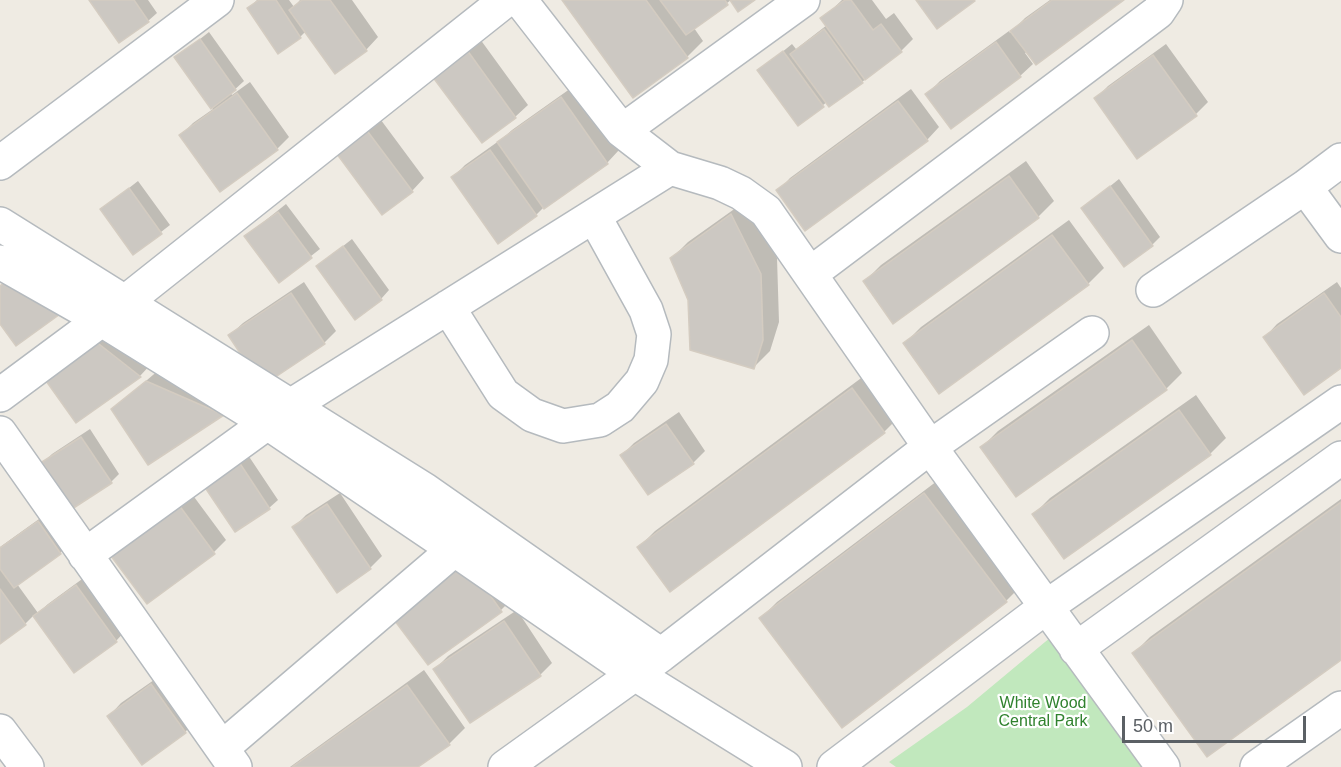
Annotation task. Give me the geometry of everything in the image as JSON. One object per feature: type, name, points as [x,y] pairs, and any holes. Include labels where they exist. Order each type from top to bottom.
[{"type":"street","points":[[0,163],[217,0]]},
{"type":"street","points":[[0,395],[113,311],[506,0]]},
{"type":"street","points":[[520,0],[622,131],[670,168],[720,183],[766,211],[930,447],[1163,767]]},
{"type":"street","points":[[622,131],[803,0]]},
{"type":"street","points":[[810,274],[1158,12],[1166,0]]},
{"type":"street","points":[[1153,290],[1341,160]]},
{"type":"street","points":[[85,555],[280,414],[670,168]]},
{"type":"street","points":[[1305,187],[1341,236]]},
{"type":"street","points":[[448,307],[503,394],[532,415],[563,426],[600,420],[620,407],[642,381],[651,360],[654,334],[646,310],[594,216]]},
{"type":"street","points":[[0,224],[113,311],[280,414],[480,527],[661,655]]},
{"type":"street","points":[[0,262],[113,311]]},
{"type":"street","points":[[505,767],[661,655],[930,447],[1092,333]]},
{"type":"street","points":[[834,767],[1047,607],[1341,402]]},
{"type":"street","points":[[280,414],[454,549],[635,674],[785,767]]},
{"type":"street","points":[[0,433],[10,469],[85,555],[229,757],[480,527]]},
{"type":"street","points":[[1076,648],[1341,458]]},
{"type":"street","points":[[1246,468],[1275,504]]},
{"type":"street","points":[[1257,767],[1341,708]]},
{"type":"street","points":[[0,731],[27,767]]},
{"type":"green space","name":"White Wood Central Park","points":[[1051,637],[1154,767],[896,767],[889,762],[967,707]]},
{"type":"building","points":[[89,0],[134,0],[149,22],[119,43]]},
{"type":"building","points":[[259,0],[276,0],[301,38],[278,54],[247,8]]},
{"type":"building","points":[[302,0],[330,0],[367,51],[335,74],[289,10]]},
{"type":"building","points":[[562,0],[646,0],[688,58],[633,98]]},
{"type":"building","points":[[660,0],[725,0],[728,5],[686,35]]},
{"type":"building","points":[[730,0],[755,0],[738,12]]},
{"type":"building","points":[[845,0],[851,0],[873,30],[881,24],[902,52],[865,80],[820,18]]},
{"type":"building","points":[[916,0],[974,0],[975,1],[937,29]]},
{"type":"building","points":[[1052,0],[1124,0],[1036,65],[1010,31]]},
{"type":"building","points":[[824,29],[863,83],[829,107],[790,54]]},
{"type":"building","points":[[200,39],[236,90],[211,109],[174,57]]},
{"type":"building","points":[[996,42],[1021,77],[951,129],[925,94]]},
{"type":"building","points":[[467,50],[516,118],[482,143],[432,76]]},
{"type":"building","points":[[783,51],[824,107],[798,126],[757,70]]},
{"type":"building","points":[[1153,55],[1197,116],[1137,159],[1094,98]]},
{"type":"building","points":[[237,93],[278,150],[220,192],[179,135]]},
{"type":"building","points":[[561,97],[608,164],[544,209],[497,142]]},
{"type":"building","points":[[898,101],[928,141],[805,231],[776,190]]},
{"type":"building","points":[[365,128],[413,192],[382,215],[334,150]]},
{"type":"building","points":[[490,150],[537,216],[498,244],[451,177]]},
{"type":"building","points":[[1009,176],[1039,218],[893,324],[863,281]]},
{"type":"building","points":[[1110,186],[1153,246],[1124,267],[1081,208]]},
{"type":"building","points":[[129,188],[162,234],[133,255],[100,209]]},
{"type":"building","points":[[278,212],[312,258],[279,283],[244,236]]},
{"type":"building","points":[[731,214],[761,274],[763,340],[754,369],[690,350],[688,300],[670,258]]},
{"type":"building","points":[[1052,235],[1089,285],[939,394],[903,343]]},
{"type":"building","points":[[343,246],[382,300],[355,320],[316,266]]},
{"type":"building","points":[[7,280],[63,312],[16,346],[0,324],[0,286]]},
{"type":"building","points":[[291,293],[325,344],[262,386],[228,335]]},
{"type":"building","points":[[1324,293],[1341,317],[1341,368],[1304,395],[1263,337]]},
{"type":"building","points":[[90,337],[141,377],[76,423],[39,371]]},
{"type":"building","points":[[1132,340],[1167,390],[1016,497],[980,447]]},
{"type":"building","points":[[146,381],[224,415],[148,465],[111,409]]},
{"type":"building","points":[[852,388],[885,433],[670,592],[637,547]]},
{"type":"building","points":[[1179,410],[1211,455],[1064,559],[1032,514]]},
{"type":"building","points":[[666,424],[694,464],[648,495],[620,455]]},
{"type":"building","points":[[81,437],[112,483],[72,509],[42,462]]},
{"type":"building","points":[[235,456],[270,509],[235,532],[200,480]]},
{"type":"building","points":[[924,493],[1007,602],[842,728],[759,618]]},
{"type":"building","points":[[173,497],[215,554],[147,604],[105,548]]},
{"type":"building","points":[[1341,502],[1341,660],[1207,757],[1132,653]]},
{"type":"building","points":[[327,504],[371,569],[337,593],[292,527]]},
{"type":"building","points":[[38,521],[61,554],[14,588],[0,569],[0,548]]},
{"type":"building","points":[[467,563],[502,612],[428,665],[392,617]]},
{"type":"building","points":[[76,585],[117,642],[74,673],[33,616]]},
{"type":"building","points":[[0,589],[26,625],[0,644]]},
{"type":"building","points":[[504,621],[541,676],[470,723],[433,669]]},
{"type":"building","points":[[151,684],[186,733],[142,765],[107,716]]},
{"type":"building","points":[[407,685],[450,745],[418,767],[292,767]]}]
